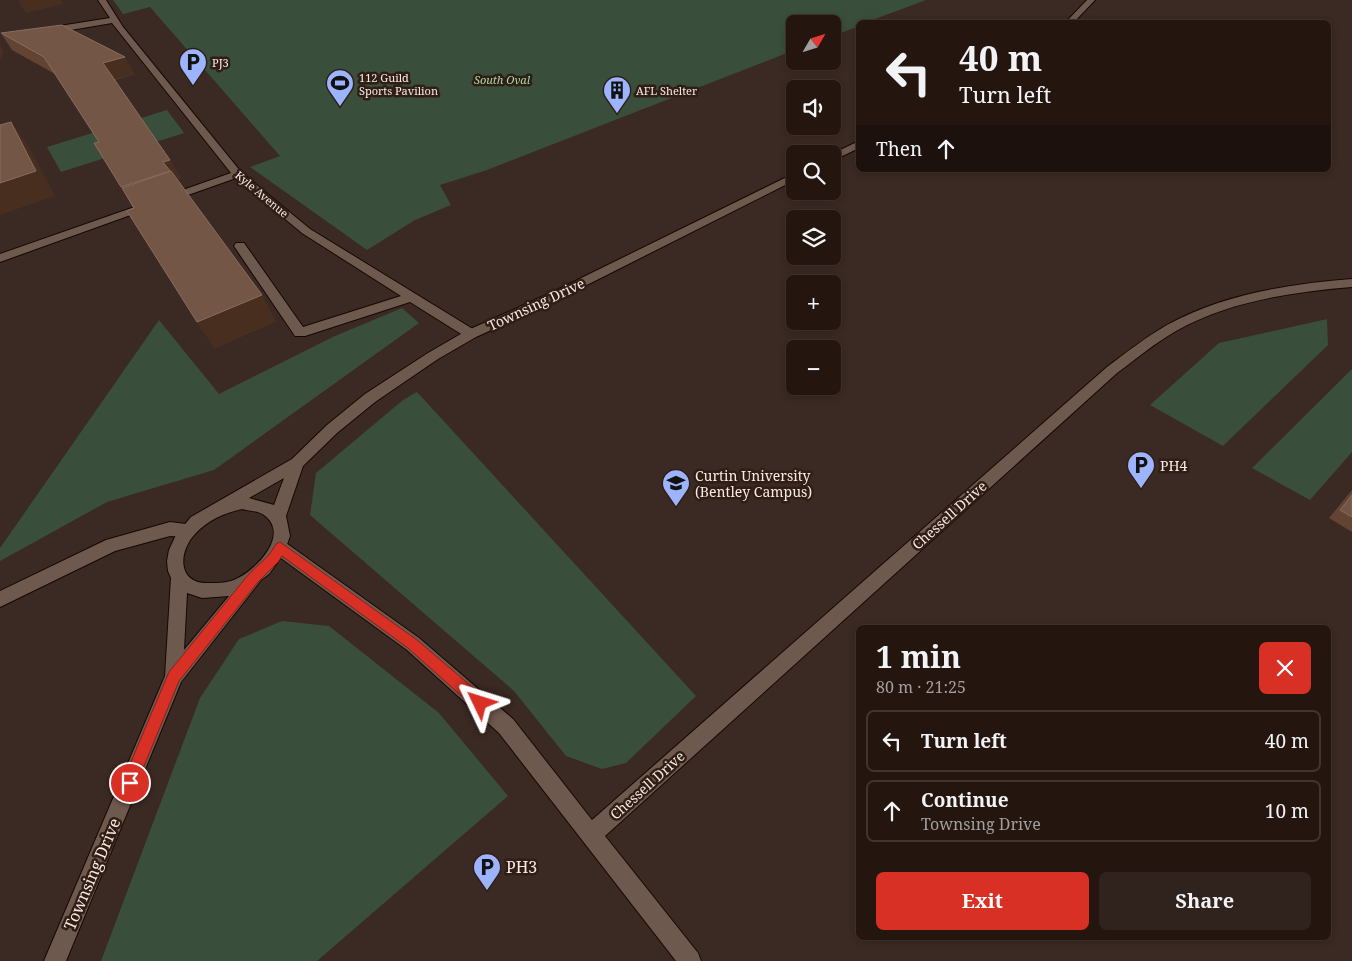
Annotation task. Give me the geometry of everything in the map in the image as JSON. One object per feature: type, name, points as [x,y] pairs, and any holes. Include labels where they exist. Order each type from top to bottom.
[{"type":"street","name":"Kyle Avenue","points":[[102,0],[114,20],[237,174],[306,231],[471,334]]},
{"type":"street","points":[[1072,20],[1092,0]]},
{"type":"street","points":[[40,32],[114,20]]},
{"type":"street","points":[[841,153],[856,146]]},
{"type":"street","points":[[0,258],[237,174]]},
{"type":"street","name":"Townsing Drive","points":[[210,513],[297,463],[332,429],[370,398],[433,356],[471,334],[563,292],[786,180]]},
{"type":"street","points":[[240,246],[300,333],[411,297]]},
{"type":"street","name":"Chessell Drive","points":[[592,834],[1112,370],[1180,323],[1215,308],[1292,290],[1352,283]]},
{"type":"street","name":"Townsing Drive","points":[[278,516],[297,463]]},
{"type":"street","points":[[249,503],[269,508],[278,516],[283,536],[280,548],[265,569],[254,578],[237,587],[203,591],[188,587],[179,578],[174,562],[176,548],[188,530],[210,513],[226,506],[249,503]]},
{"type":"street","points":[[0,600],[88,555],[112,545],[170,528],[188,530]]},
{"type":"street","points":[[280,548],[413,644],[506,726],[690,961]]},
{"type":"street","name":"Townsing Drive","points":[[174,676],[179,578]]},
{"type":"street","name":"Townsing Drive","points":[[56,961],[174,676],[254,578]]},
{"type":"shaded area","name":"Curtin University (Bentley Campus)","points":[[0,0],[1352,0],[1352,961],[0,961]]},
{"type":"green space","name":"South Oval","points":[[113,0],[926,0],[872,20],[856,20],[856,27],[841,33],[841,15],[786,15],[786,54],[487,170],[440,185],[451,205],[415,220],[367,250],[250,167],[280,156],[150,7],[123,14]]},
{"type":"green space","points":[[167,110],[184,133],[61,172],[47,147]]},
{"type":"green space","points":[[402,308],[419,323],[214,470],[107,502],[0,561],[0,548],[159,320],[219,394],[335,336]]},
{"type":"green space","points":[[1327,319],[1328,345],[1223,446],[1150,405],[1219,343]]},
{"type":"green space","points":[[1352,369],[1352,452],[1310,500],[1252,468]]},
{"type":"green space","points":[[417,392],[696,696],[626,763],[602,769],[566,756],[514,691],[310,515],[316,473],[403,400]]},
{"type":"green space","points":[[282,621],[329,626],[439,713],[508,796],[317,961],[101,961],[200,698],[239,639]]},
{"type":"building","points":[[62,25],[125,57],[103,63],[170,160],[163,162],[170,171],[121,187],[94,143],[99,142],[44,57],[1,33]]},
{"type":"building","points":[[11,122],[36,171],[0,183],[0,125]]},
{"type":"building","points":[[171,171],[262,295],[197,322],[127,211],[134,208],[122,188]]},
{"type":"building","points":[[1352,495],[1352,517],[1340,510]]},
{"type":"place","name":"PJ3","points":[[193,86]]},
{"type":"place","name":"112 Guild Sports Pavilion","points":[[340,107]]},
{"type":"place","name":"AFL Shelter","points":[[617,114]]},
{"type":"place","name":"PH4","points":[[1141,489]]},
{"type":"place","name":"Curtin University (Bentley Campus)","points":[[676,507]]},
{"type":"place","name":"PH3","points":[[487,891]]},
{"type":"route","points":[[130,783],[174,676],[254,578],[274,559],[280,548],[413,644],[480,703]]}]
